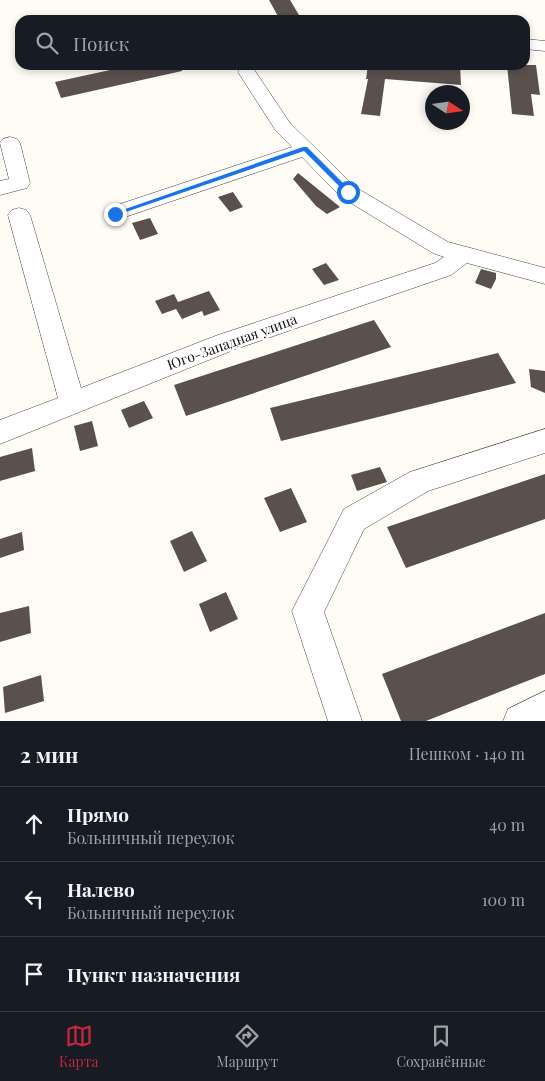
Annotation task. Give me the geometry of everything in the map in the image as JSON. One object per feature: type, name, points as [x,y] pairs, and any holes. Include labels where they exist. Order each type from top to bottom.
[{"type":"street","points":[[530,44],[545,46]]},
{"type":"street","points":[[248,72],[283,127],[348,192],[441,248],[545,276]]},
{"type":"street","points":[[0,188],[20,183],[10,143]]},
{"type":"street","points":[[115,214],[305,149]]},
{"type":"street","points":[[19,215],[73,404]]},
{"type":"street","name":"Юго-Западная улица","points":[[0,432],[227,342],[443,269],[464,254]]},
{"type":"street","points":[[345,721],[308,611],[354,519],[420,481],[545,442]]},
{"type":"street","points":[[520,721],[545,708]]},
{"type":"building","points":[[269,0],[290,0],[299,15],[277,15]]},
{"type":"building","points":[[530,65],[536,65],[540,95],[531,94],[534,116],[512,114],[508,70],[530,70]]},
{"type":"building","points":[[110,70],[182,70],[61,98],[55,82]]},
{"type":"building","points":[[367,70],[460,70],[461,85],[385,79],[380,116],[361,114],[368,79],[366,79]]},
{"type":"building","points":[[298,173],[340,207],[327,214],[316,206],[293,179]]},
{"type":"building","points":[[233,192],[243,207],[230,212],[218,197]]},
{"type":"building","points":[[150,218],[158,234],[140,240],[132,223]]},
{"type":"building","points":[[326,263],[339,280],[324,285],[312,269]]},
{"type":"building","points":[[481,269],[496,273],[496,279],[491,289],[475,283]]},
{"type":"building","points":[[209,291],[220,310],[204,316],[202,311],[182,319],[176,309],[162,314],[155,301],[174,294],[178,302]]},
{"type":"building","points":[[374,320],[391,347],[186,416],[174,385]]},
{"type":"building","points":[[498,353],[516,383],[281,441],[270,408]]},
{"type":"building","points":[[529,369],[545,371],[545,393],[531,387]]},
{"type":"building","points":[[144,401],[153,418],[129,428],[121,410]]},
{"type":"building","points":[[92,421],[98,446],[80,451],[74,426]]},
{"type":"building","points":[[32,448],[35,471],[0,481],[0,457]]},
{"type":"building","points":[[380,467],[387,482],[357,491],[351,475]]},
{"type":"building","points":[[545,474],[545,519],[406,568],[387,527]]},
{"type":"building","points":[[291,488],[307,522],[280,532],[264,498]]},
{"type":"building","points":[[192,531],[207,561],[184,572],[170,541]]},
{"type":"building","points":[[22,532],[24,550],[0,558],[0,539]]},
{"type":"building","points":[[226,592],[238,619],[210,632],[199,604]]},
{"type":"building","points":[[29,606],[31,633],[0,642],[0,613]]},
{"type":"building","points":[[545,613],[545,674],[426,721],[401,721],[382,674]]},
{"type":"building","points":[[41,675],[44,701],[5,713],[3,687]]},
{"type":"route","points":[[115,214],[305,149],[348,192]]}]
